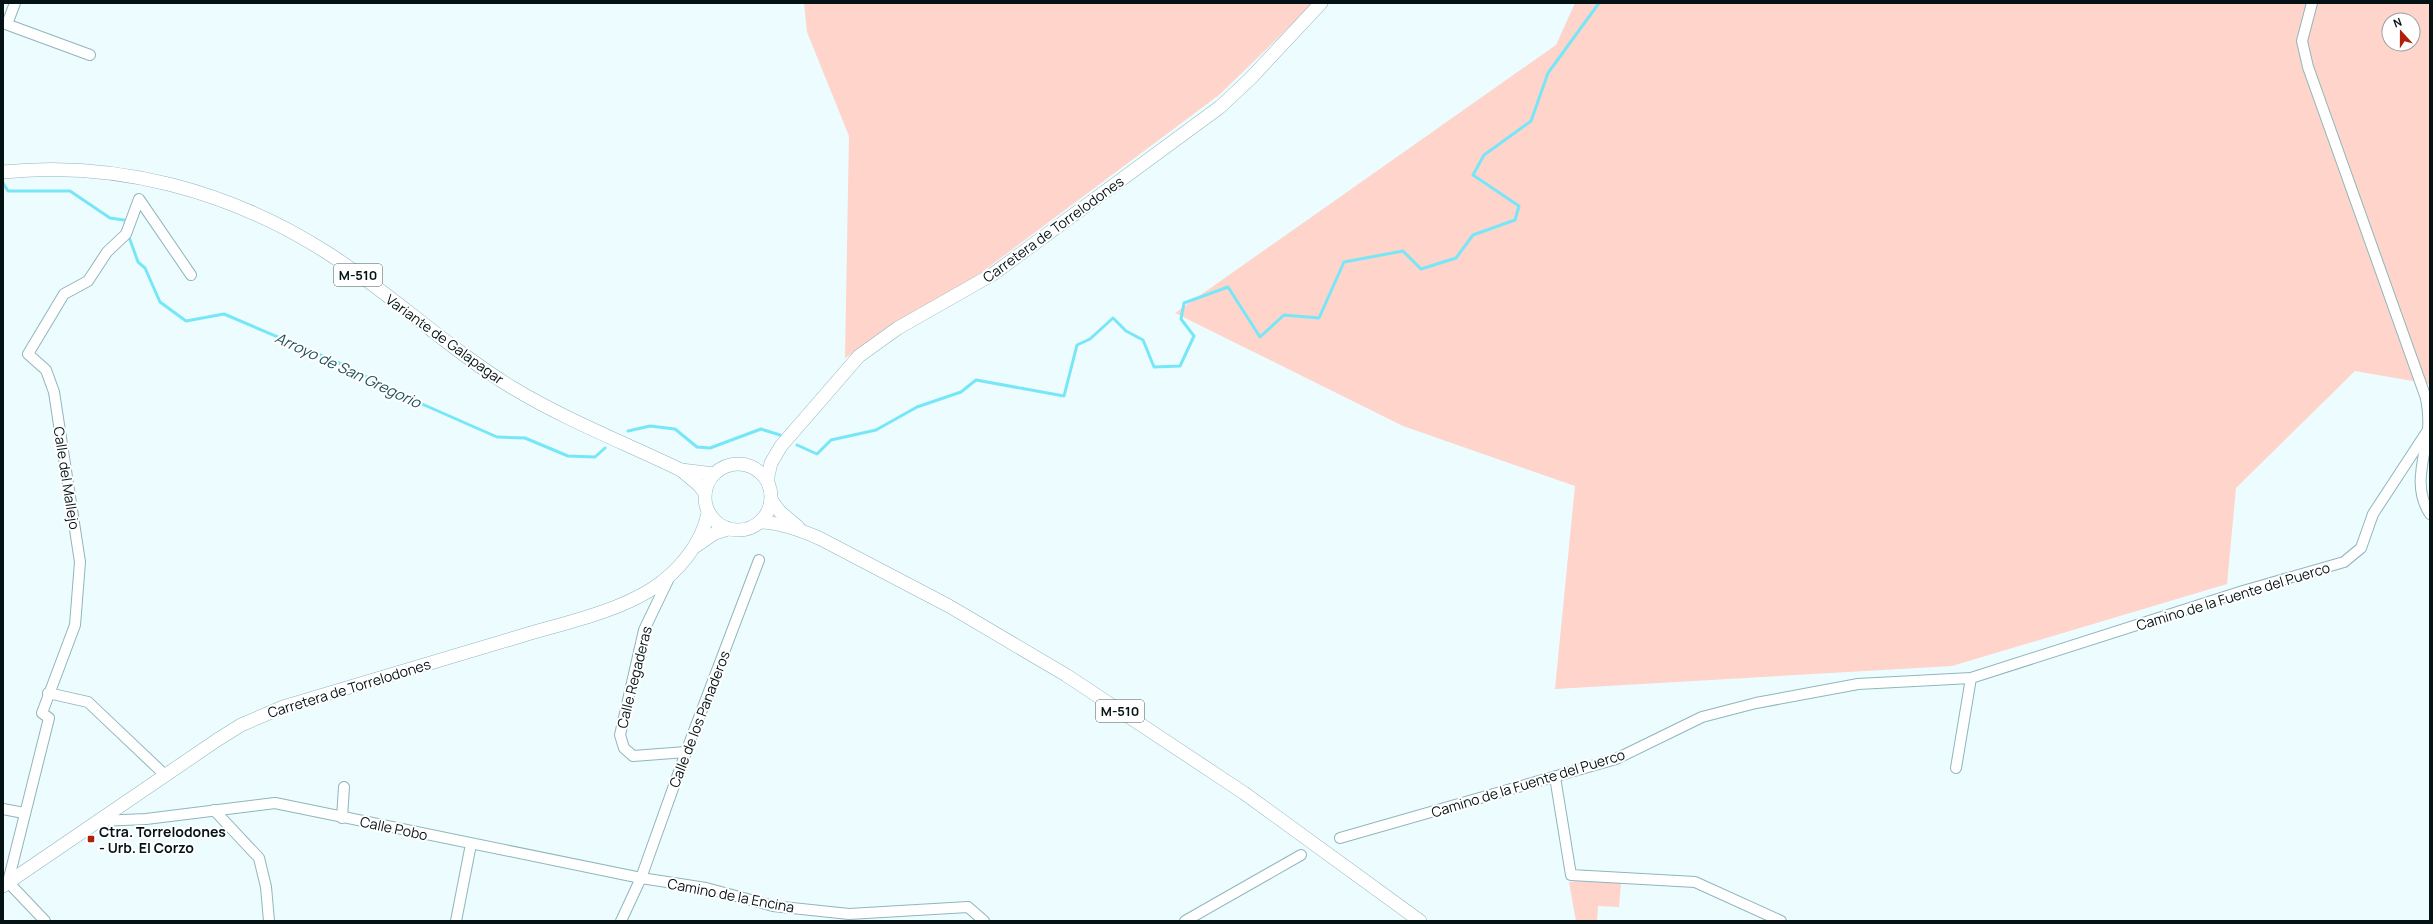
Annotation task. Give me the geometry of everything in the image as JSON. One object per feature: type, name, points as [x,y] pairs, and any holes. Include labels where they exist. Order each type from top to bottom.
[{"type":"main road","name":"Carretera de Torrelodones","points":[[750,466],[766,458],[781,446],[859,356],[898,328],[994,274],[1220,107],[1250,79],[1321,3]]},
{"type":"main road","name":"Variante de Galapagar","points":[[3,172],[36,169],[85,170],[131,176],[164,182],[204,194],[255,214],[326,252],[514,388],[681,470]]},
{"type":"main road","name":"Carretera de Torrelodones","points":[[767,480],[772,463],[781,446]]},
{"type":"main road","points":[[767,480],[760,471],[750,466],[737,463],[725,466],[714,474],[708,483],[705,493],[708,513],[717,523],[728,529],[740,531],[751,528],[761,522],[768,513],[772,501]]},
{"type":"main road","name":"M-510","points":[[681,470],[714,474]]},
{"type":"main road","name":"M-510","points":[[681,470],[699,485],[705,493]]},
{"type":"main road","name":"M-510","points":[[767,480],[771,490],[772,501],[780,512],[803,530],[949,606],[1066,675],[1244,793],[1420,921]]},
{"type":"main road","name":"Carretera de Torrelodones","points":[[5,884],[241,725],[283,707],[598,612],[652,588],[673,570],[694,547],[706,526],[708,513]]},
{"type":"main road","name":"M-510","points":[[761,522],[776,523],[803,530]]},
{"type":"main road","name":"Carretera de Torrelodones","points":[[694,547],[715,533],[728,529]]},
{"type":"street","points":[[15,3],[5,24],[90,55]]},
{"type":"street","points":[[2312,3],[2302,41],[2308,67],[2426,398],[2429,415],[2428,430],[2420,473],[2423,498],[2430,514]]},
{"type":"street","name":"Calle del Mallejo","points":[[5,884],[49,718],[42,712],[75,625],[80,562],[54,392],[46,370],[28,354],[64,294],[88,280],[107,252],[126,234],[139,199],[191,275]]},
{"type":"street","name":"Camino de la Fuente del Puerco","points":[[1340,838],[1616,759],[1702,717],[1756,703],[1858,684],[1971,678],[2243,591],[2344,562],[2361,548],[2373,514],[2428,430]]},
{"type":"street","name":"Calle de los Panaderos","points":[[621,921],[641,878],[686,752],[759,560]]},
{"type":"street","name":"Calle Regaderas","points":[[673,570],[644,630],[620,735],[624,748],[633,756],[686,752]]},
{"type":"street","points":[[1956,768],[1971,678]]},
{"type":"street","points":[[48,693],[88,702],[165,775]]},
{"type":"street","points":[[1555,777],[1571,875],[1695,882],[1781,921]]},
{"type":"street","points":[[342,818],[344,786]]},
{"type":"street","points":[[126,802],[133,813],[146,819]]},
{"type":"street","name":"Calle Pobo","points":[[97,821],[146,819],[275,803],[342,818],[641,878]]},
{"type":"street","points":[[3,809],[24,813]]},
{"type":"street","points":[[214,810],[259,858],[266,887],[269,921]]},
{"type":"street","points":[[456,921],[472,844]]},
{"type":"street","points":[[1185,921],[1302,855]]},
{"type":"street","name":"Camino de la Encina","points":[[641,878],[706,888],[773,906],[849,918],[968,907],[984,921]]},
{"type":"street","points":[[5,884],[45,921]]},
{"type":"shaded area","points":[[804,3],[1314,3],[1219,95],[982,272],[845,358],[849,136],[807,32]]},
{"type":"shaded area","points":[[1575,3],[2430,3],[2430,384],[2355,371],[2236,488],[2227,584],[1952,666],[1555,689],[1575,486],[1403,426],[1175,313],[1556,45]]},
{"type":"shaded area","points":[[1569,882],[1621,883],[1619,907],[1598,906],[1597,921],[1576,921]]},
{"type":"waterway","name":"Arroyo de San Gregorio","points":[[797,445],[817,454],[831,440],[876,430],[917,407],[961,392],[976,380],[1064,396],[1077,345],[1090,339],[1113,318],[1126,331],[1143,340],[1154,367],[1180,366],[1194,336],[1181,319],[1184,303],[1228,287],[1260,337],[1284,315],[1319,318],[1344,262],[1403,251],[1421,269],[1456,258],[1473,235],[1515,220],[1519,206],[1473,175],[1484,155],[1531,121],[1548,73],[1599,3]]},
{"type":"waterway","name":"Arroyo de San Gregorio","points":[[3,183],[8,191],[70,191],[110,218],[124,220]]},
{"type":"waterway","name":"Arroyo de San Gregorio","points":[[129,237],[138,262],[145,268],[160,302],[186,321],[224,314],[351,368],[388,389],[497,437],[525,438],[568,456],[595,457],[605,448]]},
{"type":"waterway","name":"Arroyo de San Gregorio","points":[[628,431],[650,426],[675,429],[697,447],[710,448],[761,429],[780,435]]},
{"type":"place","name":"Ctra. Torrelodones - Urb. El Corzo","points":[[91,839]]}]
